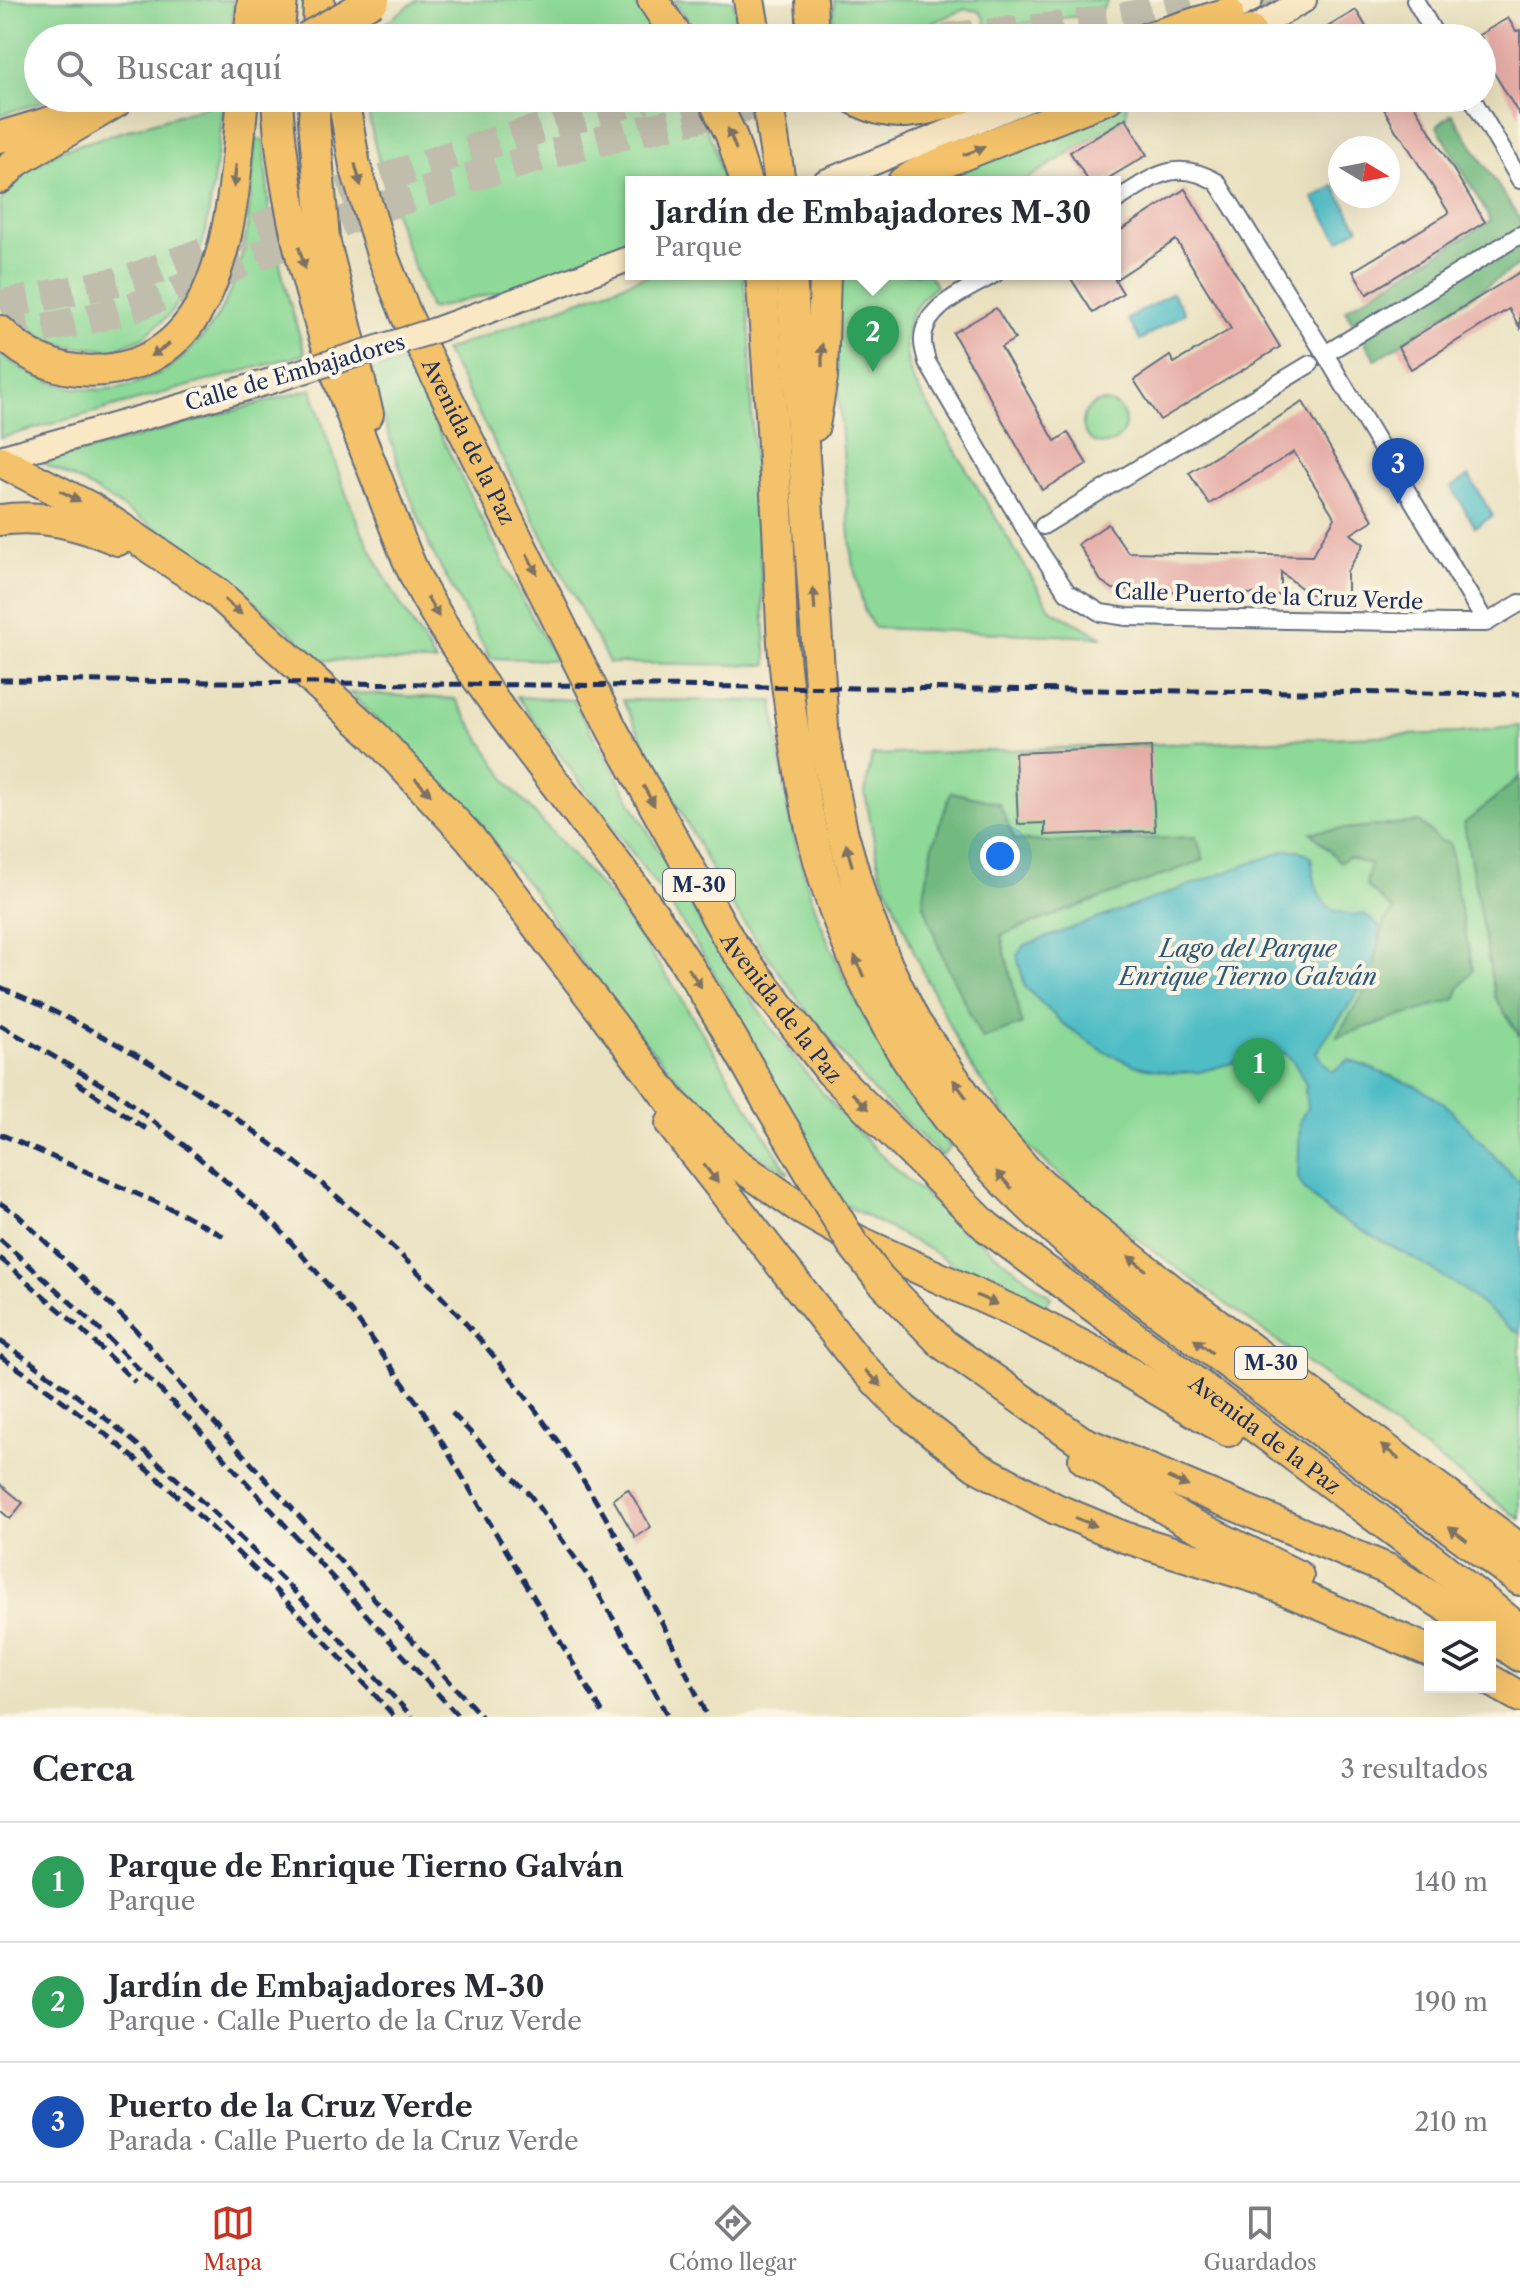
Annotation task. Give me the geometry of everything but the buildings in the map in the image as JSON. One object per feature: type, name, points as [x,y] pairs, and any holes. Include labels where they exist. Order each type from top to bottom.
[{"type":"highway","points":[[250,24],[253,0]]},
{"type":"highway","points":[[279,24],[282,0]]},
{"type":"highway","points":[[318,24],[319,0]]},
{"type":"highway","points":[[338,0],[339,24]]},
{"type":"highway","points":[[331,24],[374,0]]},
{"type":"highway","points":[[653,0],[669,24]]},
{"type":"highway","points":[[749,0],[753,24]]},
{"type":"highway","points":[[791,24],[792,0]]},
{"type":"highway","points":[[811,0],[812,24]]},
{"type":"highway","points":[[0,137],[82,112]]},
{"type":"highway","points":[[0,178],[25,156],[101,112]]},
{"type":"highway","points":[[0,331],[14,344],[46,364],[91,370],[135,364],[166,347],[200,307],[224,252],[242,112]]},
{"type":"highway","points":[[278,112],[279,146],[294,233],[341,390],[429,602],[505,720],[652,913],[712,1003],[852,1243],[879,1278],[970,1373],[1020,1415],[1068,1449],[1171,1513],[1408,1628],[1424,1639]]},
{"type":"highway","points":[[314,112],[324,239],[400,536]]},
{"type":"highway","name":"Avenida de la Paz","points":[[345,112],[355,166],[383,257],[407,317],[613,731],[740,954],[831,1072],[987,1227],[1416,1548],[1512,1637]]},
{"type":"highway","points":[[720,112],[744,176]]},
{"type":"highway","points":[[769,112],[779,176]]},
{"type":"highway","points":[[788,112],[788,176]]},
{"type":"highway","points":[[890,112],[911,112]]},
{"type":"highway","points":[[913,176],[1072,112]]},
{"type":"highway","points":[[761,280],[787,682],[804,790],[829,894],[862,973],[909,1061],[936,1102],[981,1154],[1081,1254],[1520,1580]]},
{"type":"highway","name":"M-30","points":[[791,280],[824,740],[842,831],[862,901],[887,965],[915,1022],[984,1122],[1027,1171],[1077,1215],[1173,1291],[1520,1549]]},
{"type":"highway","points":[[806,459],[820,393],[825,280]]},
{"type":"highway","points":[[0,459],[91,508],[227,601],[375,736],[470,838],[672,1103],[736,1163],[803,1210],[858,1241],[1017,1313],[1195,1409],[1251,1446],[1512,1637]]},
{"type":"highway","points":[[0,520],[37,518],[69,522],[118,540],[141,555],[171,560]]},
{"type":"highway","points":[[470,838],[517,921],[656,1106],[856,1360],[903,1409],[976,1466],[1056,1509],[1124,1537],[1260,1579],[1424,1648]]},
{"type":"highway","points":[[942,1343],[1081,1441],[1387,1569],[1469,1621]]},
{"type":"highway","points":[[1496,1683],[1520,1697]]},
{"type":"main road","points":[[1239,24],[1304,0]]},
{"type":"main road","points":[[839,176],[1001,112]]},
{"type":"main road","name":"Calle de Embajadores","points":[[0,459],[436,330],[625,260]]},
{"type":"street","points":[[1415,0],[1429,24]]},
{"type":"street","points":[[1480,112],[1520,180]]},
{"type":"street","points":[[1121,198],[1165,172],[1180,169],[1202,173],[1217,182],[1325,354],[1486,623],[1520,603]]},
{"type":"street","points":[[1325,354],[1520,235]]},
{"type":"street","name":"Calle Puerto de la Cruz Verde","points":[[985,280],[938,309],[928,322],[923,341],[934,375],[1028,534],[1067,592],[1101,613],[1127,617],[1486,623]]},
{"type":"street","points":[[1043,526],[1310,364]]},
{"type":"green space","points":[[0,0],[234,0],[232,24],[24,24],[24,107],[0,115]]},
{"type":"green space","points":[[417,0],[633,0],[649,24],[384,24]]},
{"type":"green space","points":[[674,0],[733,0],[737,24],[691,24]]},
{"type":"green space","points":[[834,0],[1108,0],[1100,13],[1021,24],[985,24],[979,11],[965,9],[932,24],[832,24]]},
{"type":"green space","points":[[188,112],[223,112],[206,232],[190,284],[170,314],[144,337],[112,350],[67,346],[44,337],[22,322],[0,292],[0,202],[18,175],[64,149]]},
{"type":"green space","points":[[369,112],[699,112],[714,145],[722,176],[625,176],[625,242],[511,289],[430,309],[384,179]]},
{"type":"green space","points":[[1102,112],[1126,112],[1126,118],[1032,176],[944,176]]},
{"type":"green space","points":[[1452,114],[1520,220],[1520,264],[1376,360],[1345,310],[1491,221],[1437,126]]},
{"type":"green space","points":[[255,139],[264,141],[269,209],[284,283],[305,354],[0,438],[0,354],[32,374],[65,386],[97,390],[129,385],[159,374],[186,355],[209,329],[228,296],[241,258]]},
{"type":"green space","points":[[635,280],[744,280],[750,332],[752,433],[767,665],[609,663],[444,351]]},
{"type":"green space","points":[[833,280],[932,280],[936,286],[917,306],[907,328],[906,354],[913,380],[1051,610],[1103,637],[874,628],[865,612],[852,561],[831,300]]},
{"type":"green space","points":[[405,361],[497,549],[556,660],[490,658],[431,549],[406,486],[368,372]]},
{"type":"green space","points":[[312,389],[336,466],[371,551],[436,662],[322,660],[253,600],[170,537],[83,483],[43,463]]},
{"type":"green space","points":[[1104,402],[1119,408],[1125,423],[1119,438],[1104,444],[1089,438],[1083,423],[1089,408]]},
{"type":"green space","points":[[350,693],[455,699],[510,786],[618,906],[671,982],[789,1174],[741,1143],[677,1078],[606,998],[532,889],[458,802]]},
{"type":"green space","points":[[517,697],[573,700],[702,924],[774,1031],[814,1082],[879,1154],[1000,1258],[1051,1297],[1043,1310],[988,1285],[925,1247],[843,1204],[715,974],[670,904]]},
{"type":"green space","points":[[622,700],[773,701],[787,804],[811,896],[848,986],[871,1029],[922,1110],[951,1147],[942,1156],[873,1091],[810,1016],[726,897]]},
{"type":"green space","points":[[1520,726],[1520,1519],[1094,1207],[1027,1145],[968,1062],[921,968],[880,871],[865,794],[872,755],[1459,733]]},
{"type":"green space","points":[[1520,777],[1520,1037],[1495,997],[1464,824]]},
{"type":"green space","points":[[951,792],[999,803],[1015,840],[1053,842],[1196,837],[1204,860],[1001,935],[1022,1024],[982,1039],[941,953],[923,901],[933,844]]},
{"type":"green space","points":[[1419,822],[1440,841],[1450,843],[1473,970],[1459,989],[1456,999],[1336,1037],[1372,980],[1384,921],[1394,911],[1366,885],[1370,865],[1349,857],[1340,862],[1311,832]]},
{"type":"water","points":[[1328,189],[1328,208],[1347,208],[1359,228],[1339,240],[1313,198]]},
{"type":"water","points":[[1172,293],[1185,313],[1140,340],[1128,319]]},
{"type":"water","points":[[1469,476],[1493,516],[1475,527],[1451,487]]},
{"type":"water","name":"Lago del Parque Enrique Tierno Galván","points":[[1287,850],[1299,850],[1311,857],[1318,892],[1329,907],[1338,912],[1364,914],[1379,926],[1374,961],[1357,993],[1316,1053],[1332,1072],[1349,1060],[1416,1086],[1445,1104],[1520,1183],[1520,1333],[1464,1290],[1418,1261],[1328,1212],[1305,1190],[1298,1178],[1300,1120],[1307,1108],[1307,1087],[1295,1065],[1283,1053],[1277,1051],[1199,1072],[1171,1073],[1137,1066],[1103,1051],[1062,1023],[1025,987],[1017,955],[1025,945]]},
{"type":"tunnel","points":[[1076,24],[1131,16],[1191,0]]},
{"type":"tunnel","points":[[1219,24],[1263,11],[1283,0]]},
{"type":"tunnel","points":[[0,305],[127,280],[204,252],[339,193],[474,148],[597,112]]},
{"type":"tunnel","points":[[0,334],[104,316],[189,286],[398,201],[508,166],[725,112]]},
{"type":"railway","points":[[0,680],[1520,694]]},
{"type":"railway","points":[[0,987],[90,1030],[177,1079],[260,1135],[338,1198],[412,1266],[479,1339],[541,1418],[596,1501],[654,1608],[707,1717]]},
{"type":"railway","points":[[0,1025],[121,1096],[190,1150],[276,1225],[353,1314],[424,1412],[605,1717]]},
{"type":"railway","points":[[76,1082],[149,1131]]},
{"type":"railway","points":[[0,1134],[183,1214],[227,1238]]},
{"type":"railway","points":[[0,1203],[18,1215],[135,1329],[198,1405],[482,1717]]},
{"type":"railway","points":[[0,1239],[89,1319],[190,1420],[459,1717]]},
{"type":"railway","points":[[0,1258],[78,1326],[135,1382]]},
{"type":"railway","points":[[0,1341],[112,1424],[218,1516],[317,1615],[412,1717]]},
{"type":"railway","points":[[0,1356],[55,1395],[159,1479],[257,1571],[395,1717]]},
{"type":"railway","points":[[452,1413],[530,1495],[590,1579],[668,1717]]},
{"type":"place","name":"Jardín de Embajadores M-30","points":[[873,372]]},
{"type":"place","name":"Puerto de la Cruz Verde","points":[[1398,504]]},
{"type":"place","name":"Parque de Enrique Tierno Galván","points":[[1259,1104]]}]
